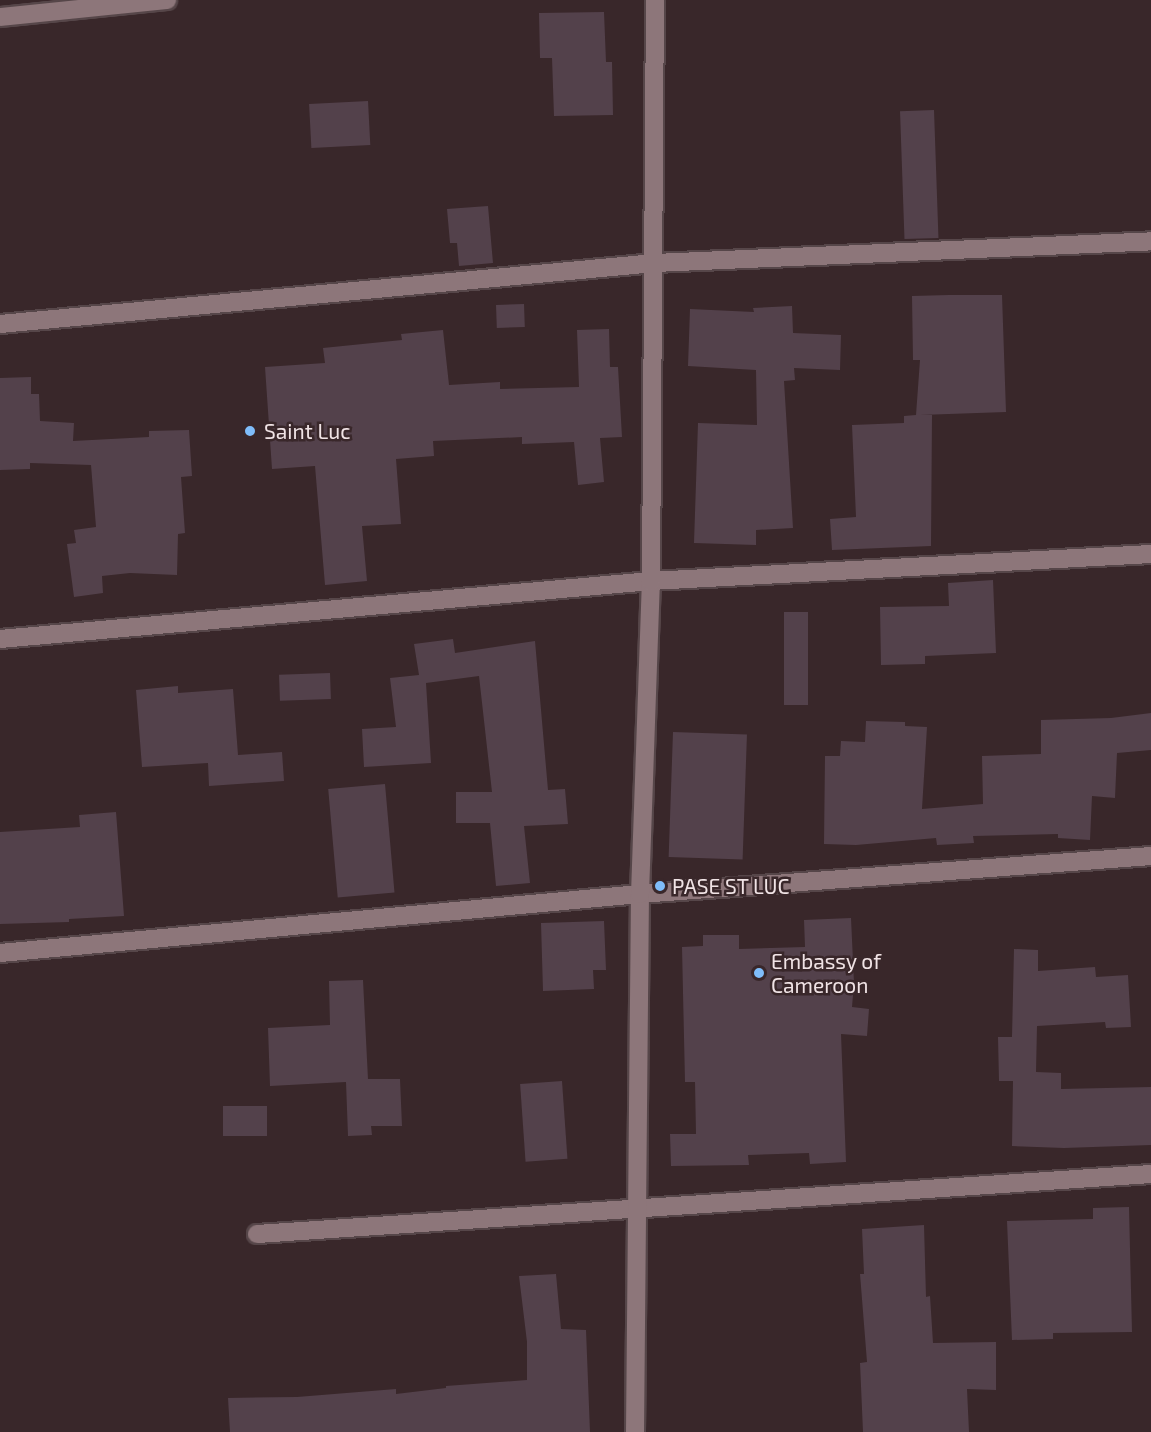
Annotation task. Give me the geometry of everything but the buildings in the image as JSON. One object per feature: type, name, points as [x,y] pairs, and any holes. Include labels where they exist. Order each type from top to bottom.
[{"type":"street","points":[[0,17],[166,0]]},
{"type":"street","points":[[635,1432],[640,894],[651,581],[656,0]]},
{"type":"street","points":[[0,324],[655,263],[1151,241]]},
{"type":"street","points":[[0,639],[651,581],[1151,554]]},
{"type":"street","points":[[0,953],[640,894],[1151,856]]},
{"type":"street","points":[[257,1233],[1151,1174]]},
{"type":"place","name":"Saint Luc","points":[[250,431]]},
{"type":"place","name":"PASE ST LUC","points":[[660,886]]},
{"type":"place","name":"Embassy of Cameroon","points":[[759,973]]}]
